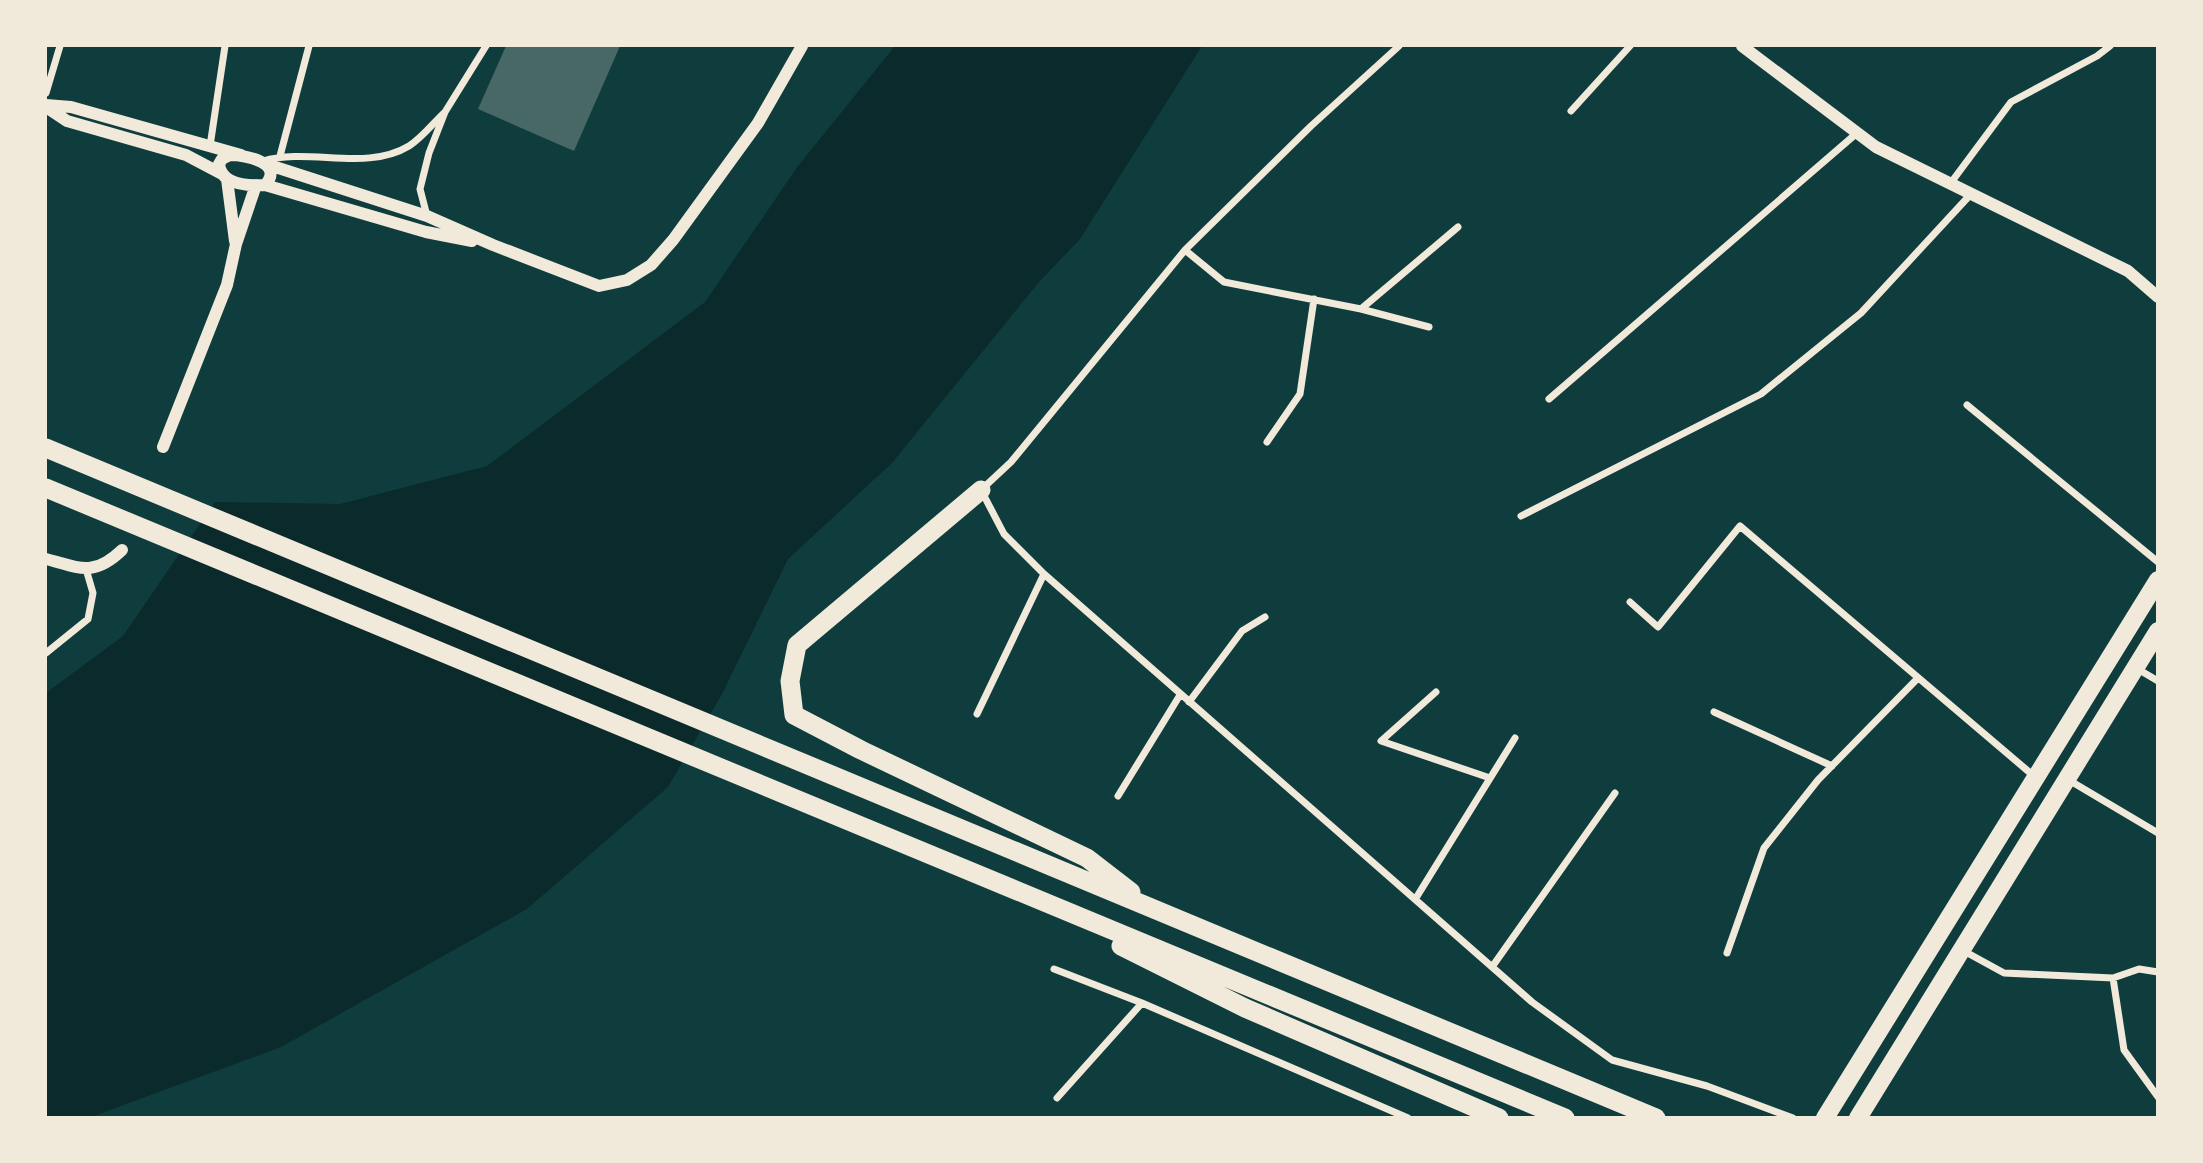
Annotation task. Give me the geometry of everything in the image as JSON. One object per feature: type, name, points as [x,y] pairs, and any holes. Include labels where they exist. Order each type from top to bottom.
[{"type":"highway","points":[[46,448],[1656,1118]]},
{"type":"highway","points":[[46,488],[1566,1118]]},
{"type":"highway","points":[[981,489],[797,645],[790,681],[794,715],[860,750],[1087,858],[1154,909]]},
{"type":"highway","points":[[983,876],[1245,1008],[1499,1118]]},
{"type":"main road","points":[[1825,1118],[2158,580]]},
{"type":"main road","points":[[1858,1118],[2158,631]]},
{"type":"street","points":[[46,93],[60,46]]},
{"type":"street","points":[[210,146],[225,46]]},
{"type":"street","points":[[280,156],[309,46]]},
{"type":"street","points":[[427,216],[419,189],[429,153],[445,112],[486,46]]},
{"type":"street","points":[[46,106],[71,107],[241,155],[427,216],[599,286],[628,281],[651,265],[673,240],[758,123],[802,46]]},
{"type":"street","points":[[1399,46],[1311,126],[1185,250],[1011,462],[981,489],[1004,534],[1044,574],[1532,1002],[1612,1060],[1707,1086],[1793,1118]]},
{"type":"street","points":[[1571,111],[1630,46]]},
{"type":"street","points":[[1742,46],[1876,147],[2128,271],[2158,297]]},
{"type":"street","points":[[1950,184],[2011,102],[2097,56],[2110,46]]},
{"type":"street","points":[[46,106],[67,121],[186,155],[247,186],[260,185],[426,232],[493,245]]},
{"type":"street","points":[[265,163],[280,156],[361,158],[387,154],[409,145],[445,112]]},
{"type":"street","points":[[1549,399],[1857,133]]},
{"type":"street","points":[[236,244],[225,176],[219,164],[230,155],[241,155]]},
{"type":"street","points":[[163,447],[227,285],[236,244],[260,185],[271,175],[265,163]]},
{"type":"street","points":[[1521,516],[1761,394],[1861,313],[1971,194]]},
{"type":"street","points":[[1361,309],[1458,227]]},
{"type":"street","points":[[1185,250],[1224,282],[1361,309],[1429,327]]},
{"type":"street","points":[[1267,442],[1300,394],[1314,299]]},
{"type":"street","points":[[1967,405],[2158,562]]},
{"type":"street","points":[[1630,602],[1658,627],[1740,526],[2036,778]]},
{"type":"street","points":[[46,559],[86,569],[107,564],[122,550]]},
{"type":"street","points":[[46,653],[88,619],[93,593],[86,569]]},
{"type":"street","points":[[977,714],[1044,574]]},
{"type":"street","points":[[1189,702],[1242,631],[1265,617]]},
{"type":"street","points":[[2135,667],[2158,681]]},
{"type":"street","points":[[1727,953],[1764,848],[1832,766],[1918,678]]},
{"type":"street","points":[[1436,692],[1381,741],[1490,778]]},
{"type":"street","points":[[1118,796],[1180,695]]},
{"type":"street","points":[[1714,712],[1832,766]]},
{"type":"street","points":[[1416,898],[1515,738]]},
{"type":"street","points":[[2067,778],[2158,833]]},
{"type":"street","points":[[1492,967],[1615,793]]},
{"type":"street","points":[[1961,950],[2004,973],[2113,978],[2139,970],[2158,972]]},
{"type":"street","points":[[1054,969],[1142,1003],[1408,1118]]},
{"type":"street","points":[[2113,978],[2124,1050],[2158,1097]]},
{"type":"street","points":[[1057,1098],[1142,1003]]},
{"type":"water","points":[[895,46],[1202,46],[1080,239],[1039,282],[892,463],[788,559],[721,696],[668,787],[527,909],[281,1047],[91,1117],[46,1117],[46,693],[123,636],[215,502],[340,504],[487,466],[705,302],[798,166]]},
{"type":"building","points":[[506,46],[620,46],[574,151],[478,109]]}]
